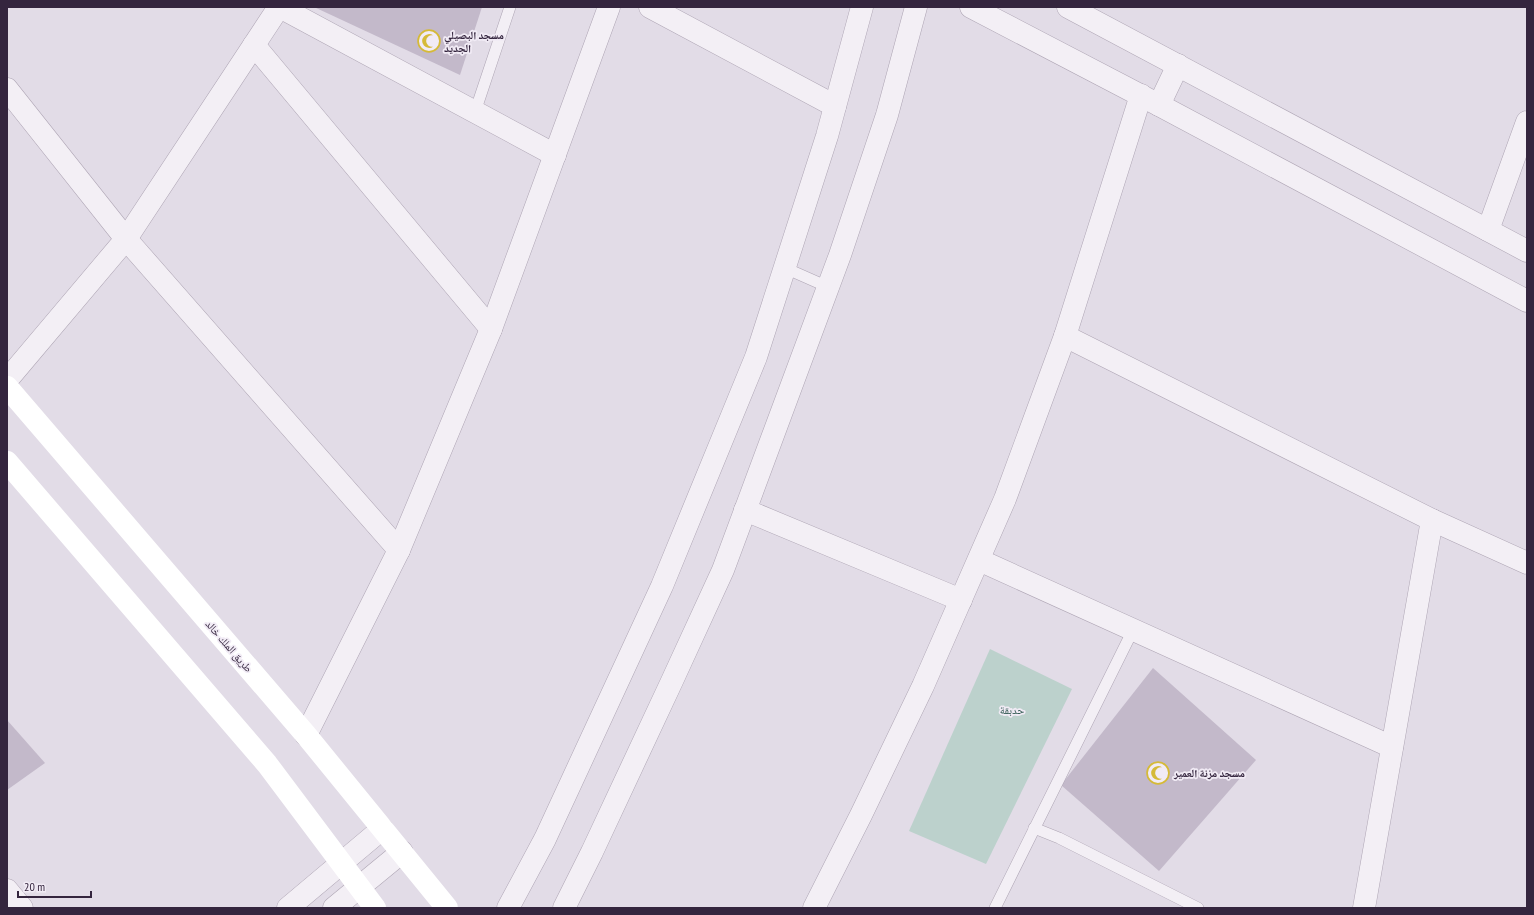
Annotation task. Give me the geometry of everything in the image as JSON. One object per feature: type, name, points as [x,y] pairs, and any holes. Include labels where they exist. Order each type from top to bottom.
[{"type":"main road","name":"طريق الملك خالد","points":[[7,387],[306,735],[448,908]]},
{"type":"main road","points":[[7,462],[267,764],[375,908]]},
{"type":"street","points":[[7,380],[126,239],[280,7],[555,155]]},
{"type":"street","points":[[306,735],[399,550],[491,329],[609,7]]},
{"type":"street","points":[[650,7],[835,106]]},
{"type":"street","points":[[508,908],[545,839],[662,586],[756,356],[827,136],[862,7]]},
{"type":"street","points":[[564,908],[596,845],[723,570],[840,255],[887,115],[916,7]]},
{"type":"street","points":[[970,7],[1150,100],[1527,301]]},
{"type":"street","points":[[1068,7],[1527,251]]},
{"type":"street","points":[[254,45],[491,329]]},
{"type":"street","points":[[814,908],[924,686],[1005,499],[1150,100],[1178,65]]},
{"type":"street","points":[[7,89],[126,239],[399,550]]},
{"type":"street","points":[[1488,230],[1527,122]]},
{"type":"street","points":[[1065,336],[1432,520],[1527,563]]},
{"type":"street","points":[[745,510],[961,600]]},
{"type":"street","points":[[1364,908],[1432,520]]},
{"type":"street","points":[[978,560],[1392,747]]},
{"type":"street","points":[[288,908],[382,829]]},
{"type":"street","points":[[334,908],[402,852]]},
{"type":"street","points":[[7,890],[22,908]]},
{"type":"lane","points":[[476,112],[510,7]]},
{"type":"lane","points":[[785,268],[828,287]]},
{"type":"lane","points":[[995,908],[1133,630]]},
{"type":"lane","points":[[1034,828],[1059,838],[1198,908]]},
{"type":"green space","name":"حدبقة","points":[[990,649],[1072,689],[986,864],[909,831]]},
{"type":"building","name":"مسجد البصيلي الجديد","points":[[314,7],[482,7],[460,75]]},
{"type":"building","name":"مسجد مزنة العمير","points":[[1153,668],[1256,760],[1159,871],[1061,785]]},
{"type":"building","points":[[7,720],[45,763],[7,790]]},
{"type":"place","name":"مسجد البصيلي الجديد","points":[[429,41]]},
{"type":"place","name":"مسجد مزنة العمير","points":[[1158,773]]}]
